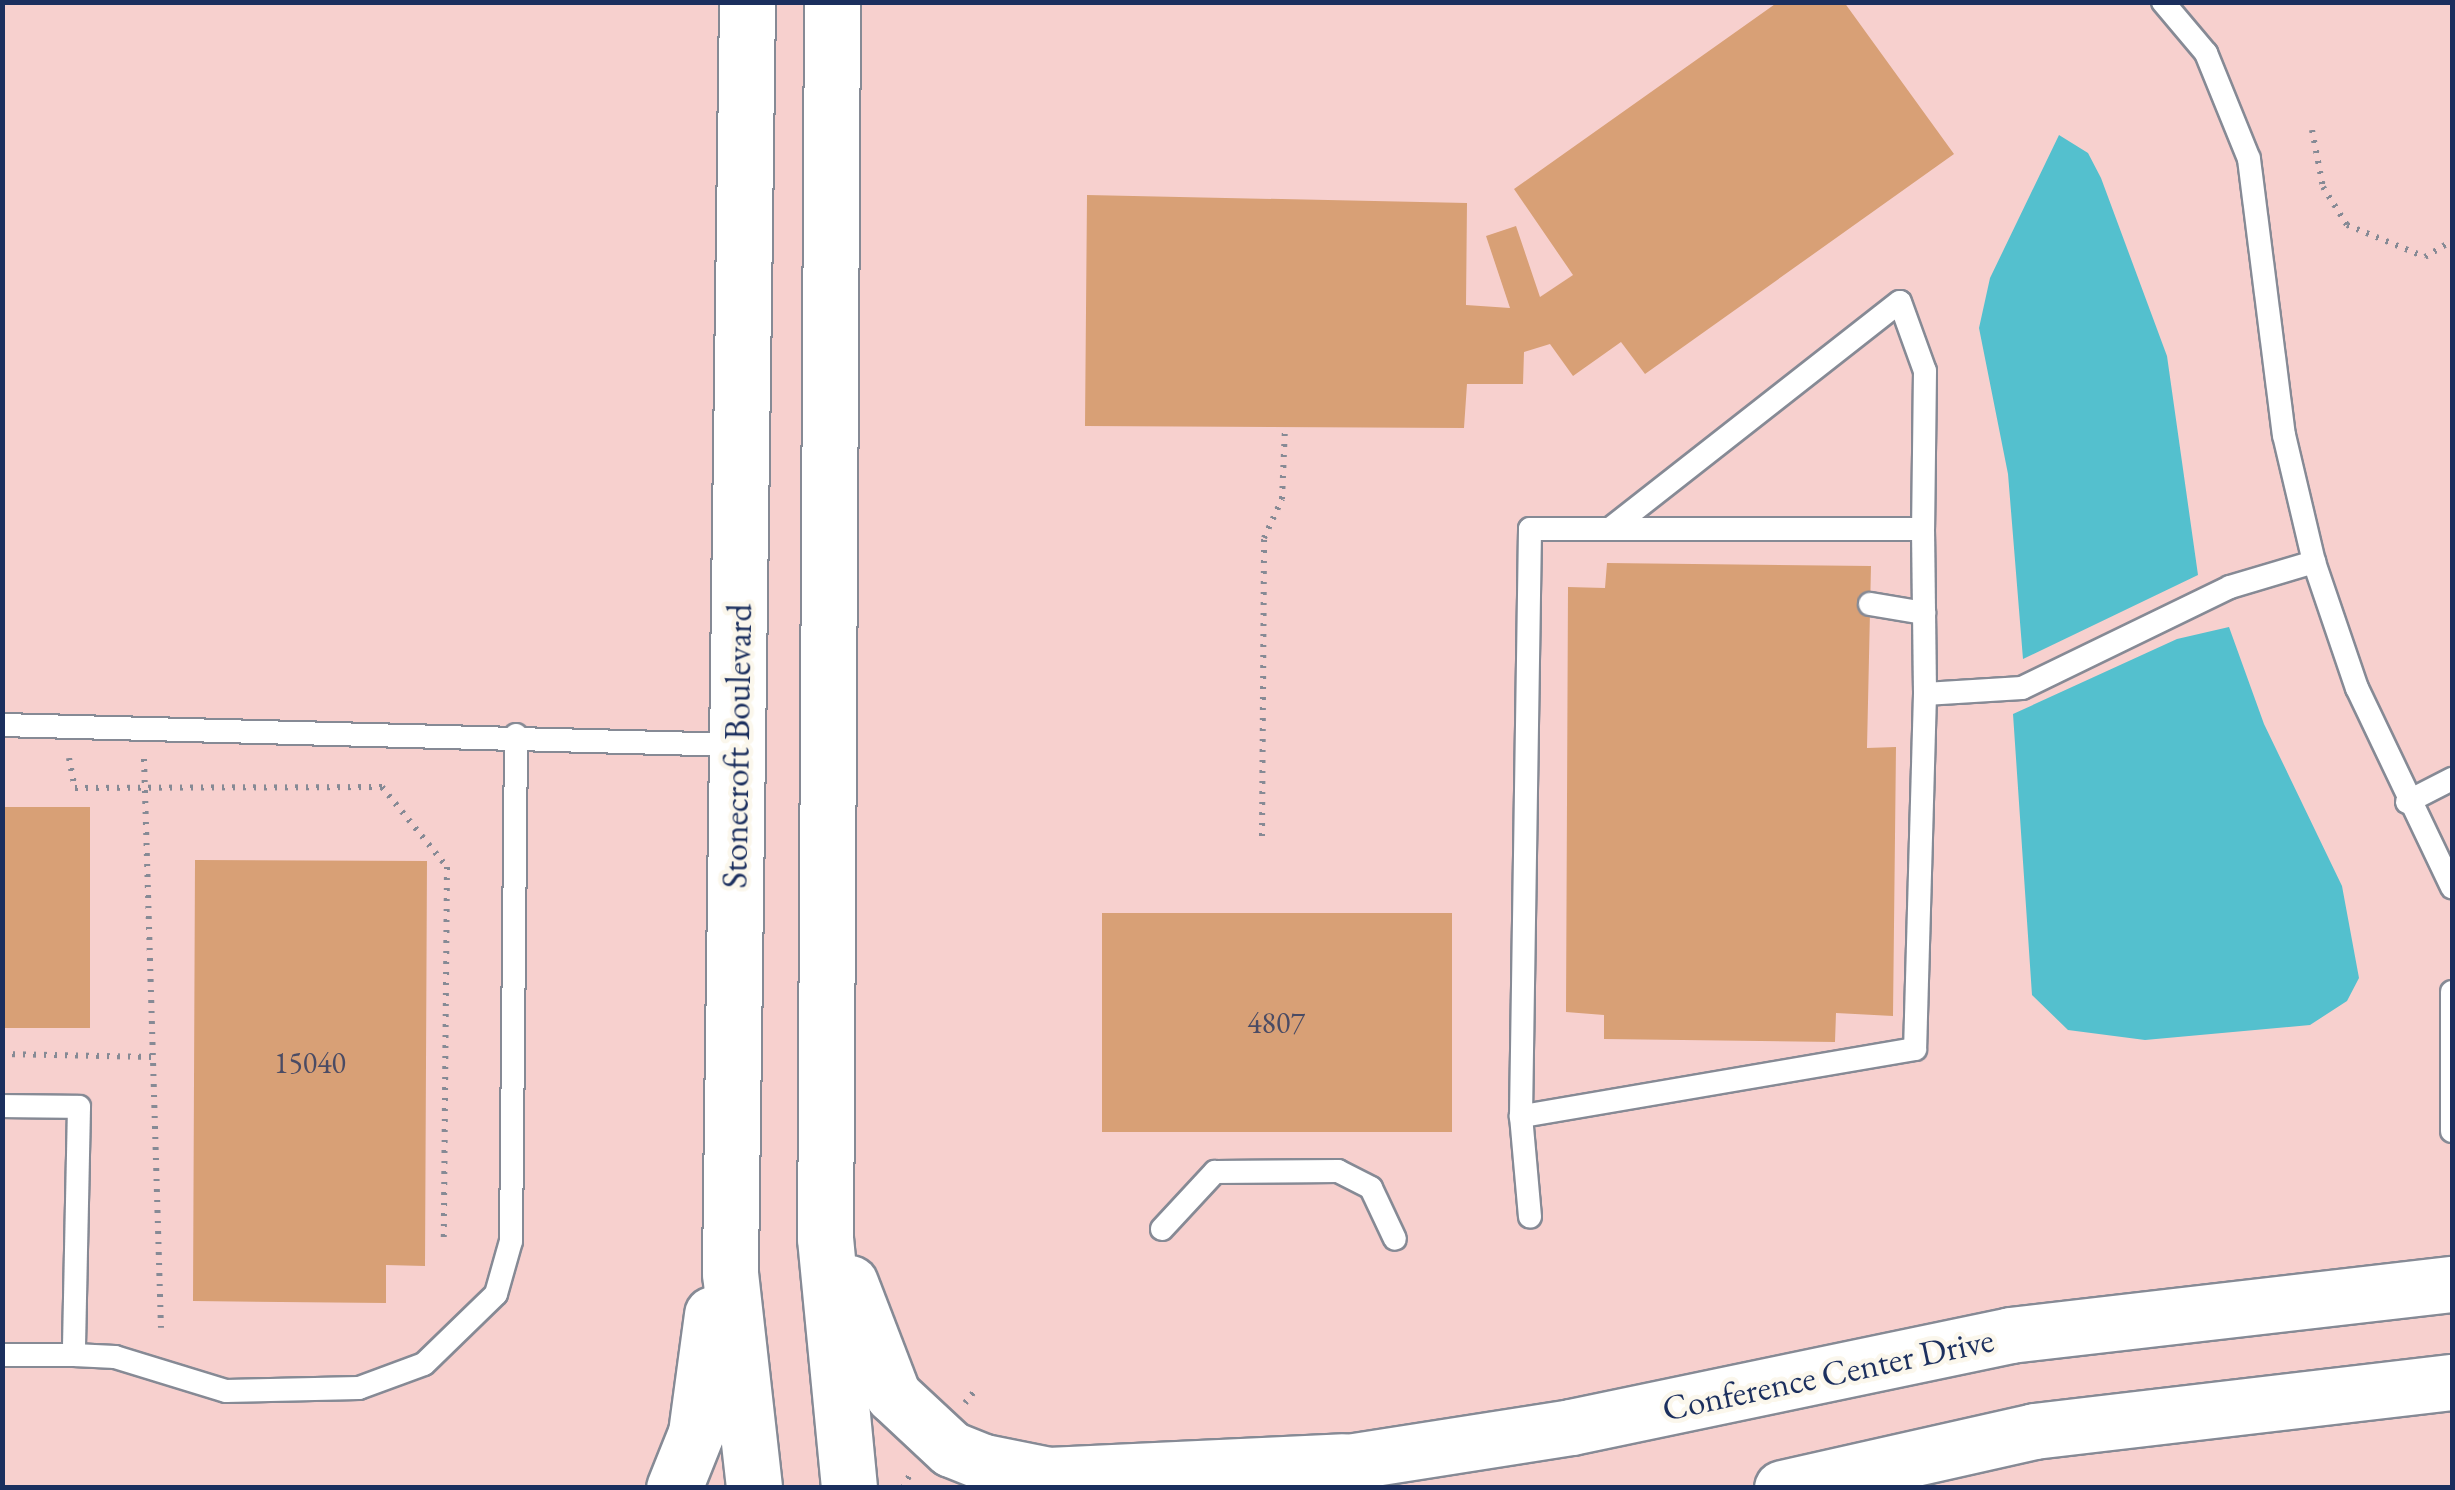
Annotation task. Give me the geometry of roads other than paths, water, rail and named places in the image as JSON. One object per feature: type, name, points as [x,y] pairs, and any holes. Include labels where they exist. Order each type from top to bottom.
[{"type":"main road","name":"Stonecroft Boulevard","points":[[746,2],[730,1272],[754,1488]]},
{"type":"main road","points":[[832,2],[824,1238],[849,1488]]},
{"type":"main road","points":[[674,1488],[702,1402],[734,1117]]},
{"type":"main road","points":[[825,1124],[856,1317],[893,1395],[951,1449],[1049,1475],[1343,1462]]},
{"type":"main road","name":"Conference Center Drive","points":[[1207,1488],[1608,1420],[2010,1335],[2452,1284]]},
{"type":"main road","points":[[1782,1488],[2034,1431],[2452,1382]]},
{"type":"lane","points":[[2164,3],[2206,54],[2249,158],[2284,435],[2314,562],[2339,646],[2407,802],[2452,886]]},
{"type":"lane","points":[[1522,1116],[1914,1049],[1925,694],[1925,371],[1900,302],[1610,529]]},
{"type":"lane","points":[[1530,1218],[1522,1116],[1530,529],[1922,529]]},
{"type":"lane","points":[[1925,694],[2022,688],[2230,588],[2314,562]]},
{"type":"lane","points":[[1870,604],[1924,613]]},
{"type":"lane","points":[[2,725],[516,736],[736,745]]},
{"type":"lane","points":[[2,1354],[115,1357],[226,1392],[358,1388],[424,1364],[496,1294],[511,1241],[516,736]]},
{"type":"lane","points":[[2407,802],[2452,779]]},
{"type":"lane","points":[[2452,992],[2452,1131]]},
{"type":"lane","points":[[2,1106],[79,1107],[74,1355]]},
{"type":"lane","points":[[1162,1228],[1215,1172],[1338,1171],[1371,1188],[1395,1239]]},
{"type":"water","points":[[2059,135],[2088,153],[2101,178],[2167,356],[2198,575],[2023,659],[2008,474],[1979,328],[1990,278]]},
{"type":"water","points":[[2229,627],[2264,724],[2342,886],[2359,978],[2347,1001],[2310,1025],[2145,1040],[2068,1030],[2032,995],[2013,714],[2177,639]]}]
